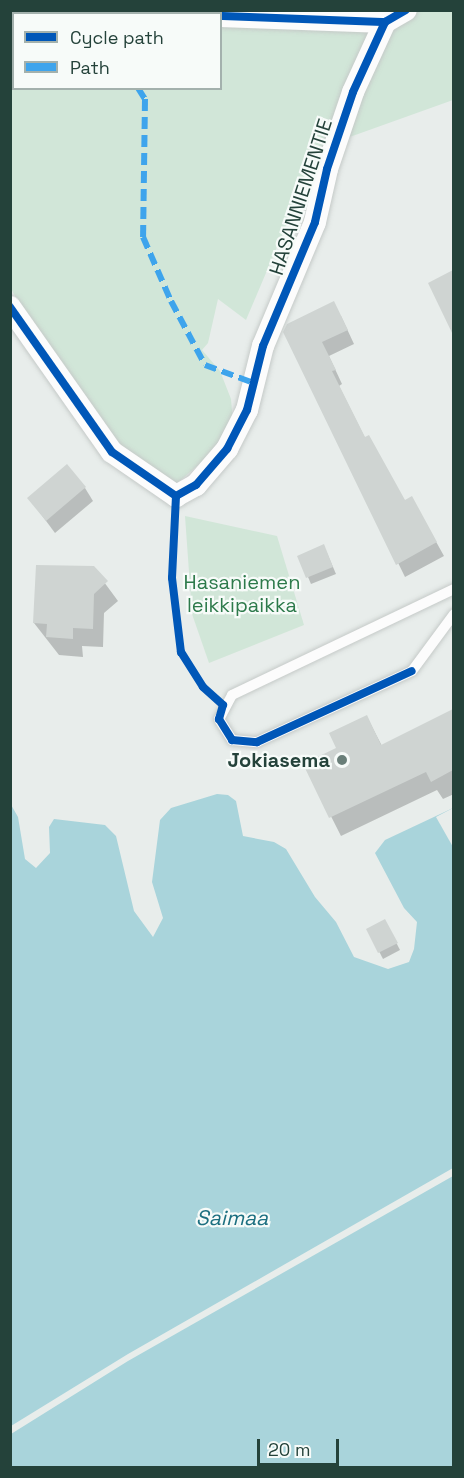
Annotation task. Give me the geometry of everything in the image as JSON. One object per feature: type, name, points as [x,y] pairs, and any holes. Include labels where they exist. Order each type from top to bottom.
[{"type":"street","points":[[222,16],[385,22],[406,10]]},
{"type":"street","points":[[99,11],[120,12]]},
{"type":"street","name":"HASANNIEMENTIE","points":[[10,307],[112,452],[176,496],[196,485],[227,449],[247,410],[263,346],[315,222],[339,129],[385,22]]},
{"type":"lane","points":[[82,10],[99,11]]},
{"type":"lane","points":[[453,589],[232,694],[219,719],[232,740],[257,742],[412,671],[453,614]]},
{"type":"green space","points":[[10,11],[453,11],[453,100],[319,148],[246,320],[218,299],[208,343],[202,350],[220,371],[231,399],[233,423],[220,446],[175,485],[134,461],[54,363],[11,289]]},
{"type":"green space","name":"Hasaniemen leikkipaikka","points":[[185,516],[277,536],[304,625],[209,663],[192,614]]},
{"type":"water","name":"Saimaa","points":[[217,794],[228,795],[236,801],[243,836],[274,842],[286,849],[315,897],[336,922],[354,957],[388,969],[409,962],[414,949],[417,922],[404,908],[375,853],[385,840],[453,808],[453,1467],[11,1467],[10,803],[18,817],[25,859],[36,868],[50,853],[49,827],[54,819],[105,825],[116,836],[134,911],[153,937],[163,918],[152,882],[160,820],[171,808]]},
{"type":"pier","points":[[454,808],[453,847],[436,817]]},
{"type":"pier","points":[[453,1168],[453,1176],[128,1361],[11,1434],[11,1426],[128,1354]]},
{"type":"building","points":[[453,270],[453,335],[428,283]]},
{"type":"building","points":[[334,301],[348,330],[322,342],[336,370],[332,371],[365,437],[369,435],[405,500],[412,496],[437,542],[396,565],[283,332],[287,324]]},
{"type":"building","points":[[67,464],[86,487],[46,521],[27,498]]},
{"type":"building","points":[[324,544],[333,567],[306,578],[297,556]]},
{"type":"building","points":[[36,565],[94,566],[108,581],[94,594],[93,629],[73,628],[73,639],[46,637],[47,624],[33,623]]},
{"type":"building","points":[[453,709],[453,770],[431,782],[426,772],[329,818],[303,764],[336,748],[329,733],[367,715],[381,745]]},
{"type":"building","points":[[385,919],[398,943],[378,953],[366,929]]},
{"type":"marked path","points":[[139,90],[145,99],[143,237],[171,301],[205,365],[254,383]]},
{"type":"cycle path","points":[[176,496],[196,485],[227,449],[247,410],[263,346],[315,222],[327,169],[353,92],[385,22],[406,10]]},
{"type":"cycle path","points":[[222,16],[385,22]]},
{"type":"cycle path","points":[[10,307],[112,452],[176,496]]},
{"type":"cycle path","points":[[176,496],[172,578],[181,652],[203,687],[223,705],[219,719],[232,740],[257,742],[412,671]]},
{"type":"place","name":"Jokiasema","points":[[342,760]]}]
